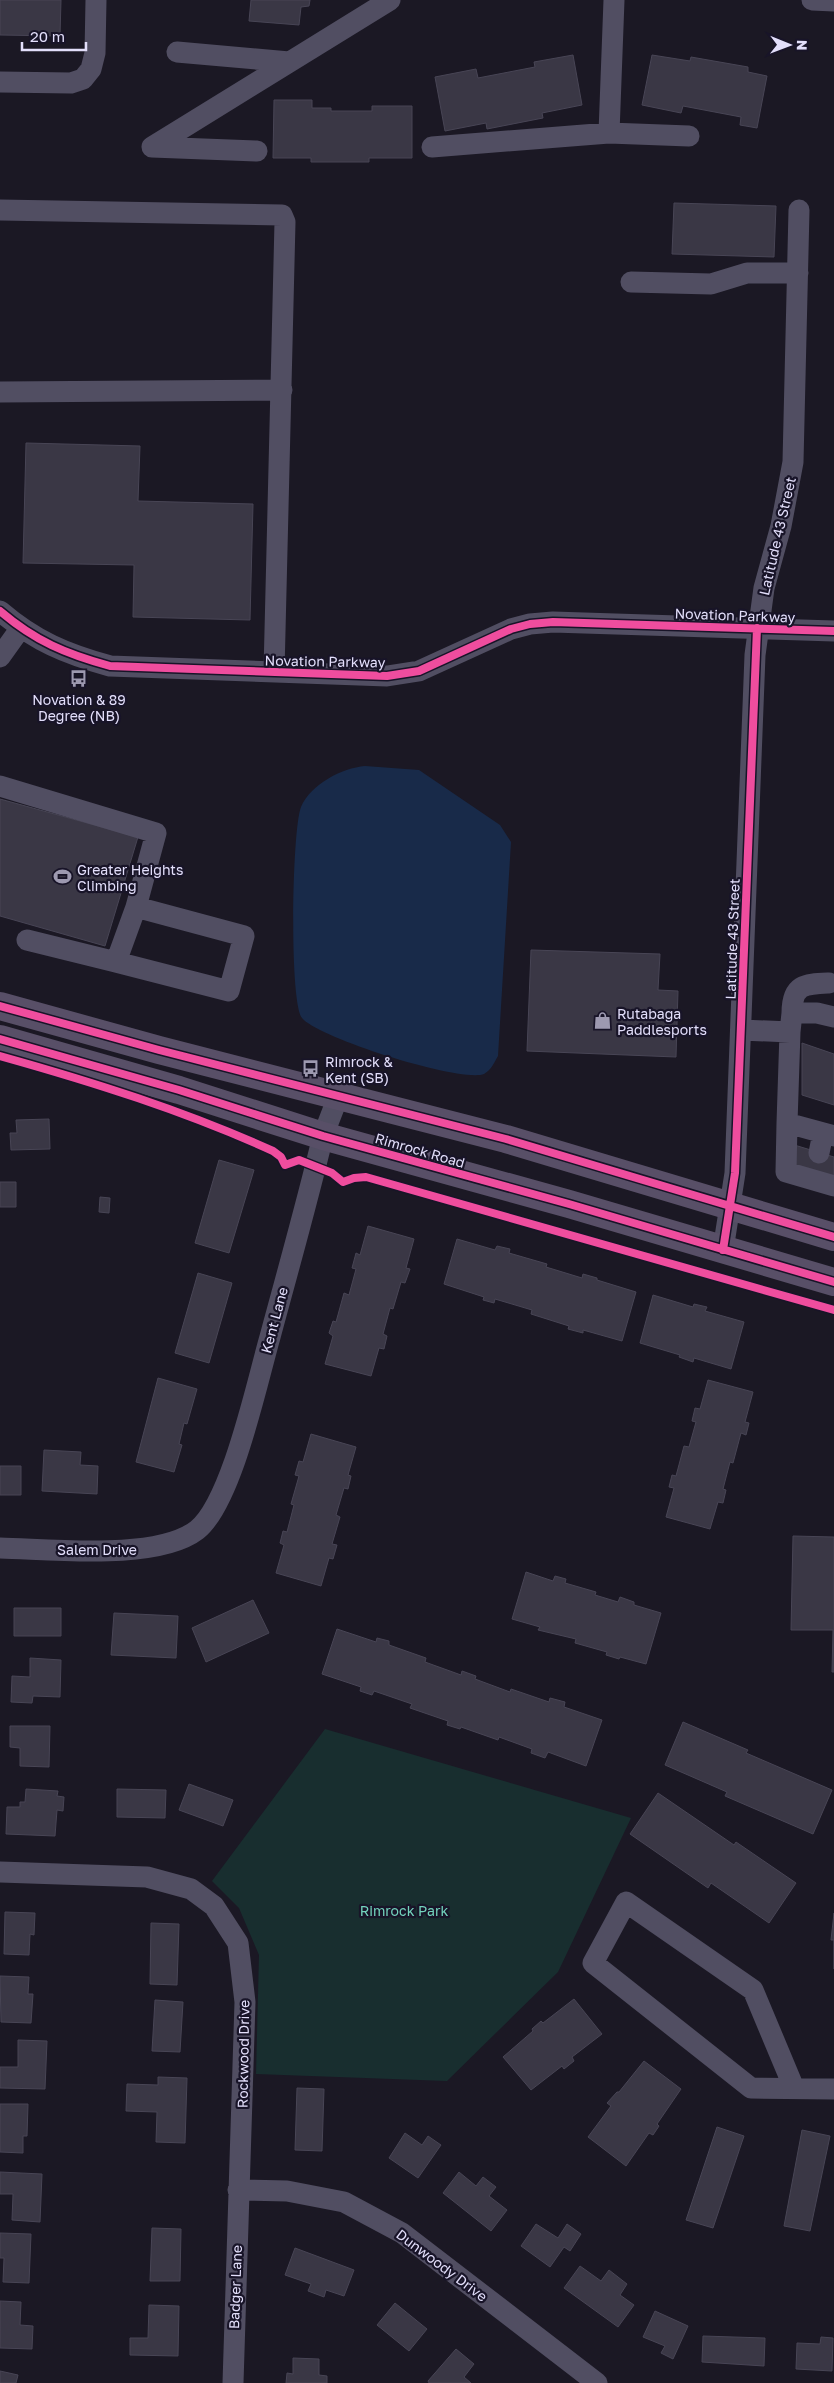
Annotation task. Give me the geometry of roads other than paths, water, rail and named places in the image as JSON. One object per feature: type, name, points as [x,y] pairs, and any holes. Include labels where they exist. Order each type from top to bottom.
[{"type":"main road","points":[[0,1006],[338,1097],[506,1139],[731,1208],[834,1237]]},
{"type":"main road","name":"Rimrock Road","points":[[0,1039],[179,1090],[323,1136],[834,1282]]},
{"type":"street","points":[[0,82],[71,83],[83,79],[91,69],[96,54],[96,0]]},
{"type":"street","points":[[256,150],[152,147],[390,0]]},
{"type":"street","points":[[610,133],[614,0]]},
{"type":"street","points":[[812,0],[834,1]]},
{"type":"street","points":[[177,52],[290,62]]},
{"type":"street","points":[[432,147],[610,133],[689,136]]},
{"type":"street","points":[[0,210],[282,216],[285,222],[274,672]]},
{"type":"street","name":"Latitude 43 Street","points":[[723,1250],[735,1173],[754,664],[757,628],[764,588],[781,526],[793,462],[799,210]]},
{"type":"street","points":[[631,282],[711,284],[747,273],[798,273]]},
{"type":"street","points":[[0,392],[282,390]]},
{"type":"street","name":"Novation Parkway","points":[[0,611],[20,629],[45,644],[75,656],[110,666],[387,676],[419,671],[511,629],[545,622],[834,630]]},
{"type":"street","points":[[0,657],[20,629]]},
{"type":"street","points":[[0,786],[156,833],[136,907],[116,962]]},
{"type":"street","points":[[27,940],[230,991],[244,936],[136,907]]},
{"type":"street","points":[[829,983],[805,985],[797,990],[792,1001],[786,1172],[813,1177],[834,1186]]},
{"type":"street","points":[[741,1030],[825,1015]]},
{"type":"street","name":"Kent Lane","points":[[191,1532],[196,1530],[213,1512],[238,1451],[323,1136],[338,1097]]},
{"type":"street","points":[[787,1123],[825,1141]]},
{"type":"street","name":"Salem Drive","points":[[0,1548],[136,1550],[161,1546],[191,1532]]},
{"type":"street","name":"Rockwood Drive","points":[[0,1872],[147,1877],[191,1889],[214,1906],[238,1942],[245,2002],[238,2190]]},
{"type":"street","points":[[794,2088],[753,1990],[626,1902],[593,1963],[751,2088],[834,2089]]},
{"type":"street","name":"Badger Lane","points":[[233,2383],[238,2190]]},
{"type":"street","name":"Dunwoody Drive","points":[[238,2190],[287,2191],[344,2202],[402,2233],[597,2383]]},
{"type":"water","points":[[365,766],[419,770],[500,825],[511,842],[498,1056],[484,1074],[470,1075],[448,1072],[390,1057],[313,1027],[302,1018],[298,1005],[295,981],[293,915],[296,847],[301,807],[312,791],[320,784],[347,770]]},
{"type":"place","name":"Novation & 89 Degree (NB)","points":[[79,679]]},
{"type":"place","name":"Greater Heights Climbing","points":[[63,877]]},
{"type":"place","name":"Rutabaga Paddlesports","points":[[603,1021]]},
{"type":"place","name":"Rimrock & Kent (SB)","points":[[311,1069]]},
{"type":"park label","name":"Rimrock Park","points":[[404,1910]]}]
